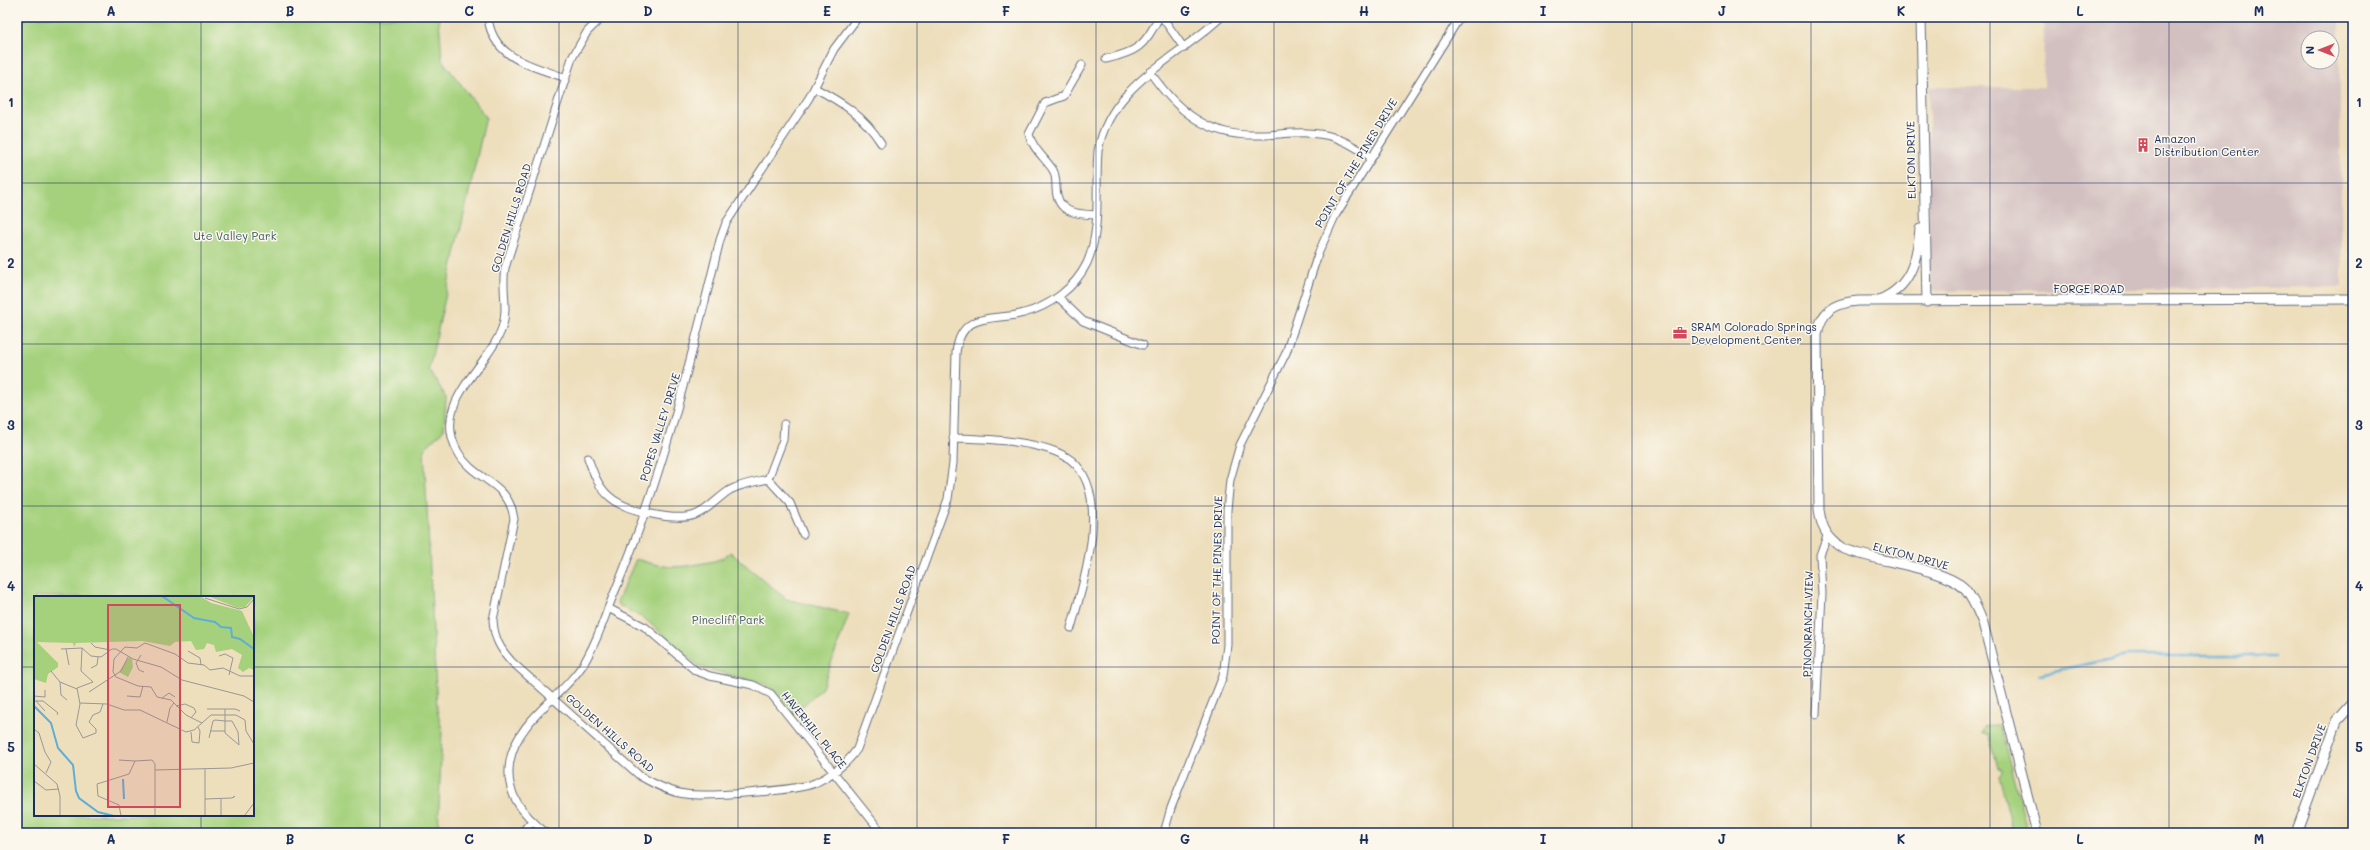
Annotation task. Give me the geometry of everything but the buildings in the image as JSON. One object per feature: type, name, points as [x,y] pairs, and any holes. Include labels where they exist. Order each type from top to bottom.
[{"type":"street","points":[[488,17],[492,35],[508,56],[566,78]]},
{"type":"street","name":"GOLDEN HILLS ROAD","points":[[602,17],[582,39],[566,78],[505,268],[503,287],[506,312],[502,330],[456,400],[451,419],[451,435],[458,453],[470,467],[501,489],[510,502],[513,510],[514,519],[493,620],[496,638],[504,654],[640,776],[675,792],[704,795],[793,788],[814,784],[834,772],[851,757],[863,736],[944,512],[950,488],[956,353],[963,331],[982,318],[1023,314],[1047,304],[1058,297],[1076,280],[1086,263],[1095,233],[1097,165],[1100,138],[1118,104],[1150,72],[1184,48],[1221,17]]},
{"type":"street","name":"POPES VALLEY DRIVE","points":[[546,833],[532,821],[513,796],[509,778],[510,760],[522,733],[582,667],[589,655],[608,608],[646,512],[683,393],[722,232],[736,206],[815,88],[834,49],[858,17]]},
{"type":"street","points":[[1106,60],[1131,53],[1138,48],[1150,34],[1159,17]]},
{"type":"street","points":[[1162,17],[1184,48]]},
{"type":"street","name":"POINT OF THE PINES DRIVE","points":[[1164,833],[1171,808],[1220,686],[1225,664],[1228,645],[1227,510],[1230,480],[1240,445],[1286,353],[1322,242],[1335,216],[1370,157],[1460,17]]},
{"type":"street","name":"ELKTON DRIVE","points":[[1921,17],[1923,190],[1927,302]]},
{"type":"street","points":[[1082,65],[1064,96],[1044,103],[1029,134],[1033,143],[1054,171],[1056,196],[1060,204],[1074,214],[1096,215]]},
{"type":"street","points":[[1150,72],[1172,101],[1193,119],[1204,126],[1242,135],[1300,132],[1322,134],[1345,141],[1370,157]]},
{"type":"street","points":[[815,88],[852,109],[872,128],[880,143]]},
{"type":"street","points":[[1877,301],[1896,292],[1902,286],[1911,269],[1917,248],[1923,190]]},
{"type":"street","points":[[1058,297],[1083,321],[1099,329],[1143,344]]},
{"type":"street","name":"FORGE ROAD","points":[[1827,536],[1823,528],[1819,509],[1817,335],[1822,317],[1827,311],[1843,302],[2353,299]]},
{"type":"street","points":[[768,479],[783,440],[784,424]]},
{"type":"street","points":[[953,438],[990,439],[1042,448],[1062,455],[1070,460],[1082,473],[1091,495],[1090,556],[1084,587],[1071,628]]},
{"type":"street","points":[[588,458],[599,485],[611,498],[627,506],[646,512],[677,518],[695,515],[704,511],[730,490],[768,479]]},
{"type":"street","points":[[768,479],[790,503],[803,534]]},
{"type":"street","name":"ELKTON DRIVE","points":[[1827,536],[1833,542],[1852,552],[1948,578],[1964,588],[1970,596],[1983,623],[2037,833]]},
{"type":"street","name":"PINONRANCH VIEW","points":[[1816,714],[1822,594],[1820,555],[1827,536]]},
{"type":"street","name":"HAVERHILL PLACE","points":[[608,608],[645,626],[696,671],[710,676],[753,685],[771,694],[882,833]]},
{"type":"street","name":"ELKTON DRIVE","points":[[2296,833],[2337,721],[2353,703]]},
{"type":"street","points":[[521,833],[532,821]]},
{"type":"shaded area","points":[[2044,17],[2339,17],[2339,30],[2300,30],[2300,70],[2340,70],[2342,287],[1929,291],[1929,87],[2043,87]]},
{"type":"green space","name":"Ute Valley Park","points":[[17,17],[439,17],[442,60],[486,117],[429,369],[446,397],[444,430],[424,449],[437,710],[442,730],[438,833],[17,833]]},
{"type":"green space","name":"Pinecliff Park","points":[[730,552],[786,599],[849,614],[822,688],[794,714],[778,694],[765,684],[700,667],[645,619],[618,605],[617,602],[636,559],[662,566],[677,567],[715,561],[724,557]]},
{"type":"green space","points":[[1998,725],[2001,730],[2026,825],[2025,833],[2009,833],[2013,831],[1999,775],[2002,769],[1998,768],[1989,734],[1982,734],[1984,727]]},
{"type":"waterway","points":[[17,31],[26,17]]},
{"type":"waterway","points":[[2039,674],[2127,656],[2275,656]]},
{"type":"place","name":"Amazon Distribution Center","points":[[2143,145]]},
{"type":"place","name":"SRAM Colorado Springs Development Center","points":[[1680,333]]}]
